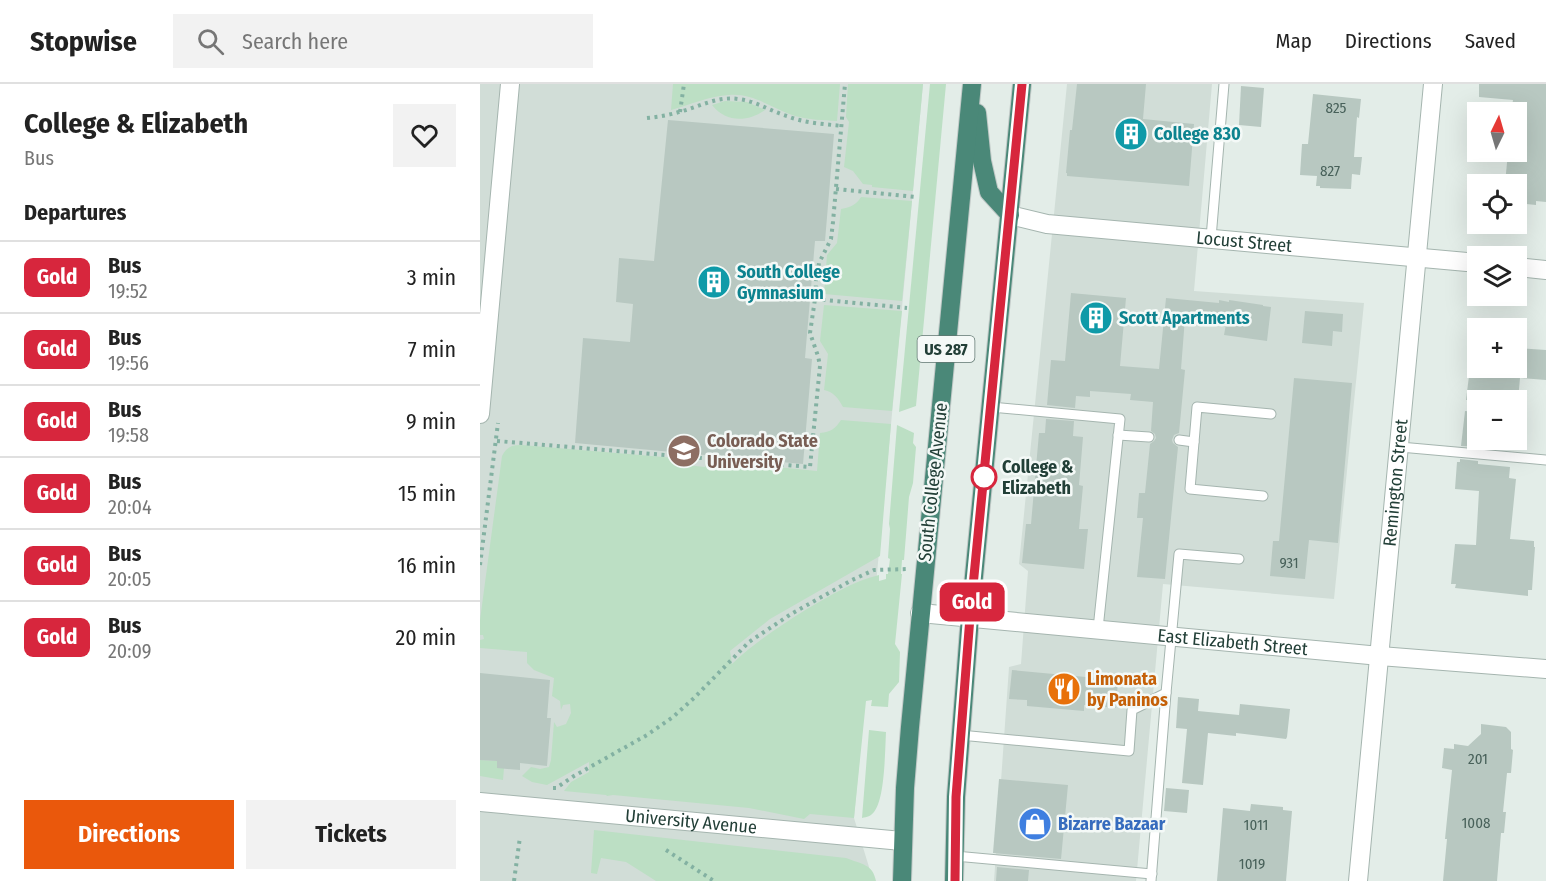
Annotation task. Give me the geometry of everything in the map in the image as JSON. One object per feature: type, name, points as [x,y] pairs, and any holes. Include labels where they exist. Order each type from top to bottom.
[{"type":"highway","points":[[973,84],[982,161],[989,192],[1010,216]]},
{"type":"highway","name":"South College Avenue","points":[[902,881],[902,841],[920,613],[973,84]]},
{"type":"highway","name":"US 287","points":[[954,881],[956,797],[970,617],[1022,84]]},
{"type":"street","points":[[480,414],[510,84]]},
{"type":"street","name":"Remington Street","points":[[1359,881],[1433,84]]},
{"type":"street","name":"Locust Street","points":[[1010,216],[1047,224],[1467,262]]},
{"type":"street","points":[[1527,268],[1546,270]]},
{"type":"street","name":"East Elizabeth Street","points":[[920,613],[1380,656],[1546,669]]},
{"type":"street","name":"University Avenue","points":[[480,802],[902,841]]},
{"type":"lane","points":[[1211,238],[1224,84]]},
{"type":"lane","points":[[991,407],[1120,419],[1098,629]]},
{"type":"lane","points":[[1263,496],[1190,489],[1197,407],[1271,414]]},
{"type":"lane","points":[[1118,435],[1149,437]]},
{"type":"lane","points":[[1179,440],[1194,442]]},
{"type":"lane","points":[[1400,447],[1546,460]]},
{"type":"lane","points":[[955,856],[1151,877],[1179,554],[1239,559]]},
{"type":"lane","points":[[960,735],[1128,751],[1132,710],[1166,693]]},
{"type":"path","points":[[680,112],[684,84]]},
{"type":"path","points":[[497,441],[810,467],[820,366],[810,333],[819,263],[831,239],[845,84]]},
{"type":"path","points":[[647,118],[664,116],[723,99],[738,99],[754,102],[798,120],[842,126]]},
{"type":"path","points":[[836,189],[916,197]]},
{"type":"path","points":[[815,299],[906,308]]},
{"type":"path","points":[[545,787],[556,788],[674,717],[749,642],[791,614],[874,570],[908,569]]},
{"type":"path","points":[[514,881],[519,837]]},
{"type":"path","points":[[666,850],[714,881]]},
{"type":"shaded area","name":"Colorado State University","points":[[480,84],[923,84],[854,818],[869,867],[870,881],[480,881]]},
{"type":"shaded area","points":[[1067,84],[1212,84],[1194,291],[1364,303],[1334,599],[1163,584],[1136,881],[994,881],[1009,667],[1021,664],[1028,571],[1019,564]]},
{"type":"green space","points":[[673,84],[840,84],[837,121],[795,116],[747,96],[738,95],[714,97],[671,110]]},
{"type":"green space","points":[[848,84],[923,84],[913,191],[863,184],[853,171],[844,167],[849,122],[846,117]]},
{"type":"green space","points":[[930,84],[946,84],[916,406],[899,412]]},
{"type":"green space","points":[[725,101],[747,102],[765,110],[752,117],[730,118],[712,105]]},
{"type":"green space","points":[[861,197],[912,201],[902,301],[824,294],[827,255],[837,243],[841,209],[853,205]]},
{"type":"green space","points":[[824,305],[902,311],[892,411],[843,407],[835,396],[824,390],[828,354],[820,341]]},
{"type":"green space","points":[[841,420],[891,424],[880,556],[770,619],[730,651],[732,664],[777,628],[833,594],[879,575],[879,581],[886,579],[890,559],[888,558],[889,524],[897,425],[914,433],[913,443],[916,447],[913,483],[909,497],[895,644],[900,652],[899,682],[889,694],[888,707],[871,706],[872,700],[866,701],[854,818],[810,814],[804,819],[749,808],[564,791],[571,782],[589,772],[589,762],[547,785],[532,782],[522,776],[531,767],[540,769],[549,767],[554,722],[557,727],[566,724],[571,713],[570,704],[563,705],[561,710],[560,701],[552,696],[554,678],[534,670],[527,663],[527,652],[480,648],[480,640],[484,639],[483,635],[480,635],[480,620],[502,456],[506,450],[512,446],[522,445],[675,458],[676,464],[705,467],[706,460],[817,471],[820,433],[832,430]]},
{"type":"green space","points":[[869,730],[886,732],[884,774],[878,806],[872,814],[862,818]]},
{"type":"green space","points":[[480,760],[497,761],[504,768],[503,780],[480,776]]},
{"type":"green space","points":[[594,830],[846,858],[869,868],[876,881],[656,881],[626,862],[601,858],[597,874],[591,873]]},
{"type":"building","name":"College 830","points":[[1077,84],[1146,84],[1143,119],[1194,124],[1189,186],[1067,176],[1070,130],[1072,130]]},
{"type":"building","points":[[1479,84],[1546,84],[1546,202],[1536,201],[1536,205],[1527,204],[1527,174],[1506,174],[1507,162],[1527,162],[1527,102],[1479,97]]},
{"type":"building","points":[[1241,86],[1264,88],[1261,127],[1239,125]]},
{"type":"building","points":[[1313,94],[1361,99],[1359,118],[1357,117],[1354,157],[1362,157],[1360,175],[1352,174],[1351,189],[1320,188],[1316,186],[1317,176],[1300,175],[1302,144],[1308,144]]},
{"type":"building","name":"South College Gymnasium","points":[[668,120],[834,134],[825,241],[815,241],[805,358],[812,359],[803,464],[575,443],[583,338],[630,342],[633,304],[616,302],[619,258],[654,261]]},
{"type":"building","points":[[1071,293],[1126,298],[1120,366],[1159,369],[1166,298],[1219,303],[1219,300],[1229,302],[1229,300],[1271,307],[1267,341],[1224,335],[1226,324],[1185,318],[1181,369],[1185,370],[1179,433],[1174,435],[1172,440],[1178,447],[1165,579],[1137,577],[1143,518],[1137,518],[1139,493],[1145,493],[1150,444],[1156,438],[1151,431],[1153,402],[1130,400],[1131,394],[1090,391],[1090,397],[1076,396],[1075,408],[1047,405],[1051,360],[1065,361]]},
{"type":"building","points":[[1305,311],[1343,314],[1342,332],[1333,331],[1332,346],[1302,343]]},
{"type":"building","points":[[1527,349],[1546,350],[1546,380],[1520,378],[1527,378]]},
{"type":"building","points":[[1294,378],[1352,383],[1338,543],[1309,540],[1305,579],[1270,576],[1273,541],[1279,541]]},
{"type":"building","points":[[1469,378],[1520,378],[1519,390],[1467,390]]},
{"type":"building","points":[[1465,411],[1467,411],[1467,446],[1461,446]]},
{"type":"building","points":[[1046,419],[1074,421],[1073,436],[1083,437],[1079,485],[1083,486],[1079,529],[1088,529],[1084,569],[1022,563],[1026,524],[1031,524],[1039,433],[1045,433]]},
{"type":"building","points":[[1460,459],[1478,461],[1478,464],[1510,467],[1509,478],[1516,479],[1510,539],[1534,541],[1532,590],[1528,590],[1528,596],[1455,588],[1456,584],[1451,584],[1455,544],[1476,545],[1479,491],[1455,489],[1457,462],[1460,462]]},
{"type":"building","name":"Limonata by Paninos","points":[[1012,670],[1118,680],[1116,708],[1084,705],[1084,711],[1027,706],[1027,700],[1009,699]]},
{"type":"building","points":[[480,673],[550,680],[547,718],[551,718],[547,766],[520,763],[520,770],[497,768],[497,761],[480,760]]},
{"type":"building","points":[[1178,697],[1199,699],[1198,711],[1239,715],[1240,704],[1290,709],[1287,737],[1286,739],[1236,733],[1236,736],[1208,733],[1203,785],[1182,783],[1187,729],[1176,728]]},
{"type":"building","points":[[1481,724],[1506,727],[1511,732],[1511,749],[1513,750],[1511,773],[1507,773],[1503,812],[1506,812],[1504,833],[1501,833],[1497,881],[1443,881],[1452,770],[1442,768],[1444,748],[1454,749],[1454,744],[1468,746],[1481,734]]},
{"type":"building","name":"Bizarre Bazaar","points":[[999,779],[1068,785],[1061,859],[993,853]]},
{"type":"building","points":[[1166,788],[1189,790],[1187,813],[1164,811]]},
{"type":"building","points":[[1251,804],[1283,807],[1283,810],[1292,811],[1286,881],[1217,881],[1223,808],[1250,811]]},
{"type":"building","points":[[997,867],[1029,870],[1028,881],[996,881]]},
{"type":"bus line","name":"Gold","points":[[955,881],[956,797],[970,617],[1022,84]]},
{"type":"place","name":"College 830","points":[[1131,134]]},
{"type":"place","name":"South College Gymnasium","points":[[714,282]]},
{"type":"place","name":"Scott Apartments","points":[[1096,318]]},
{"type":"place","name":"Colorado State University","points":[[684,451]]},
{"type":"place","name":"College & Elizabeth","points":[[984,477]]},
{"type":"place","name":"Limonata by Paninos","points":[[1064,689]]},
{"type":"place","name":"Bizarre Bazaar","points":[[1035,824]]}]
